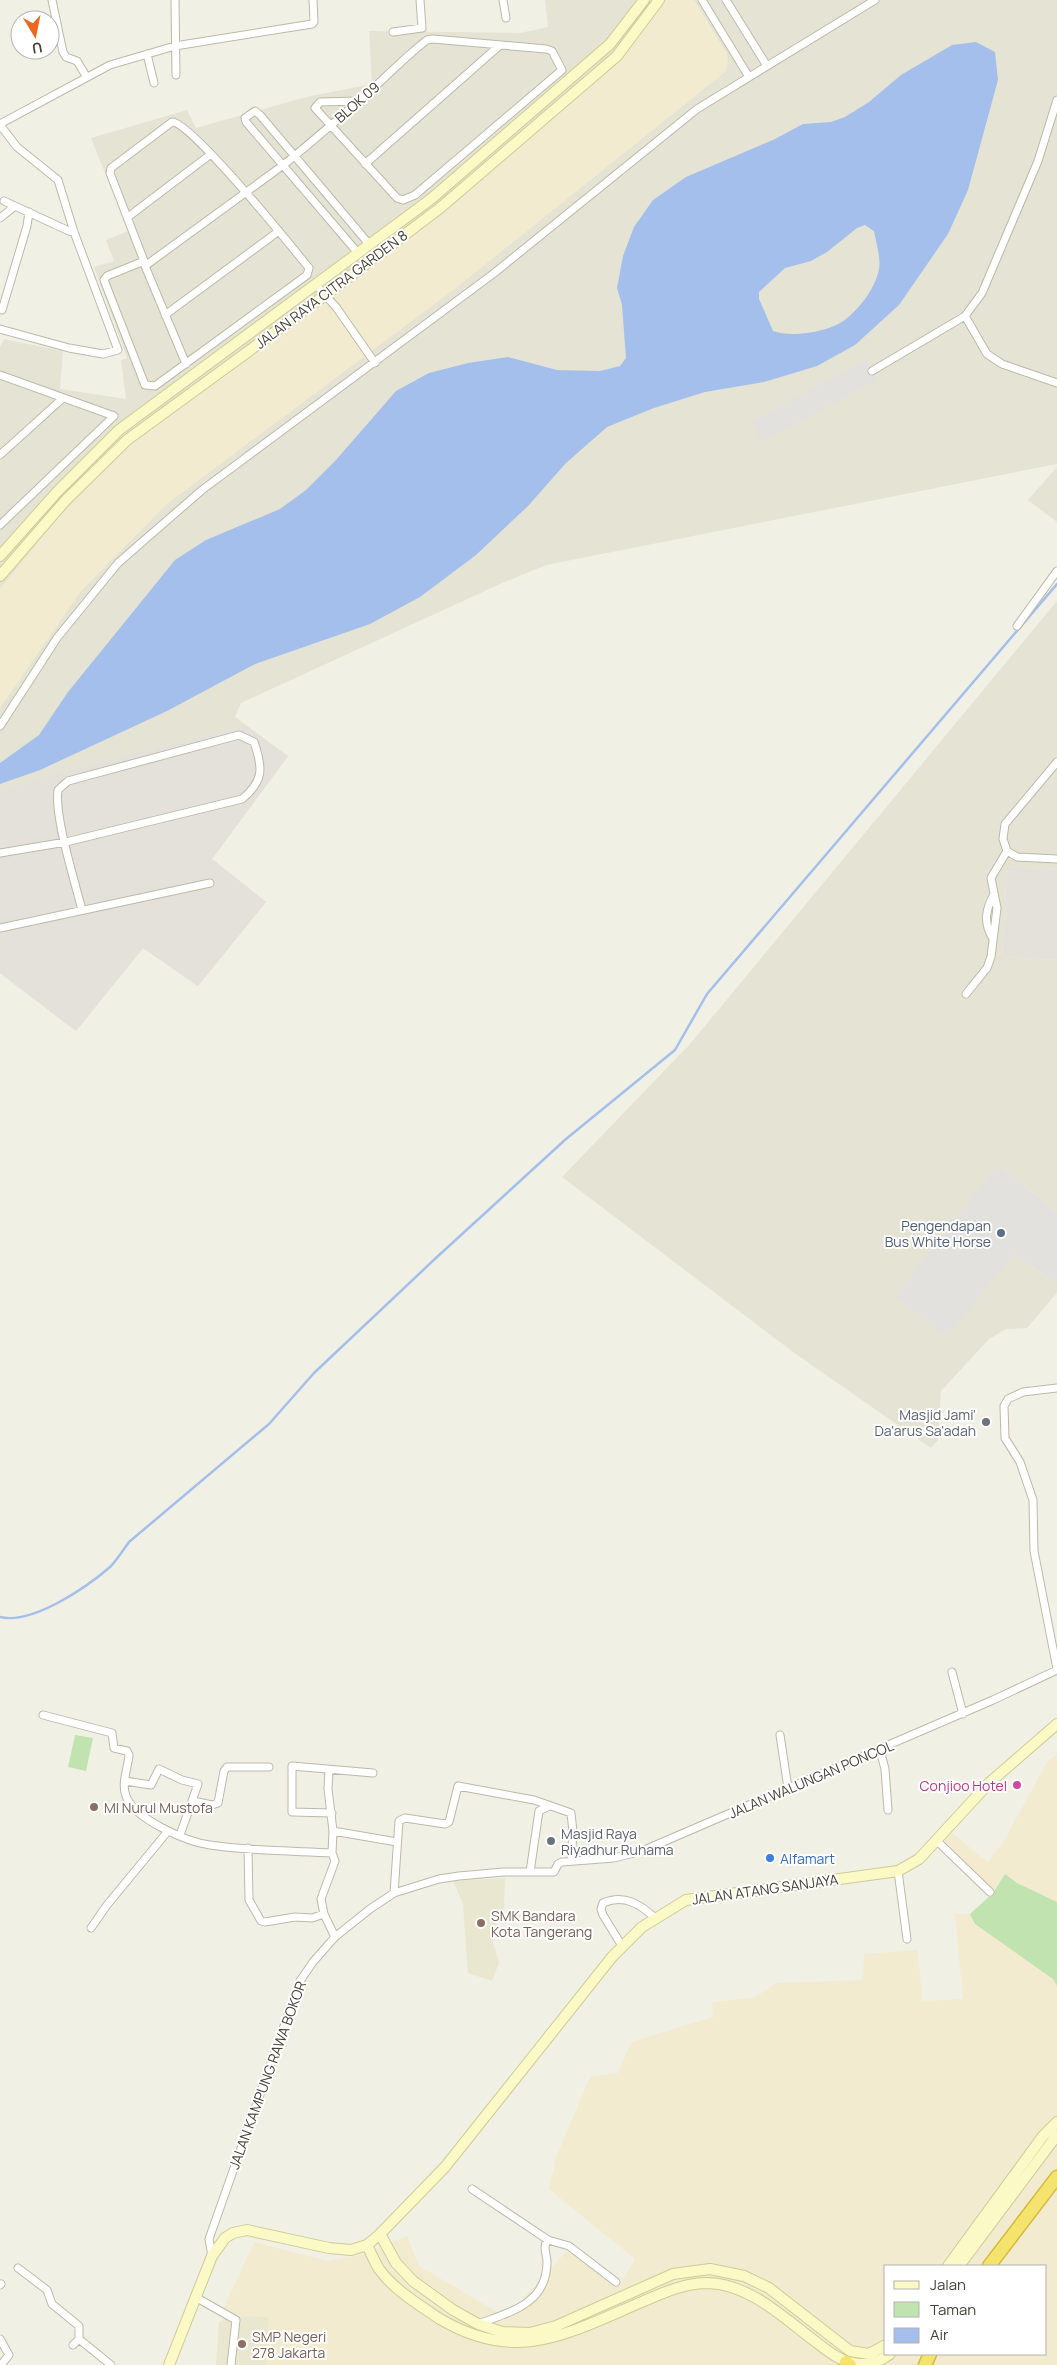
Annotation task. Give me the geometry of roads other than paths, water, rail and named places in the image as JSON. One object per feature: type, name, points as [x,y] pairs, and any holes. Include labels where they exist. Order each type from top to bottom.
[{"type":"highway","points":[[990,2265],[1057,2177]]},
{"type":"street","points":[[52,0],[63,52],[66,57],[77,61],[86,76]]},
{"type":"street","points":[[175,0],[176,75]]},
{"type":"street","points":[[0,329],[78,350],[103,354],[118,350],[74,232],[58,180],[17,147],[0,124],[110,64],[175,46],[312,24],[314,22],[313,0]]},
{"type":"street","points":[[392,32],[422,28],[420,0]]},
{"type":"street","points":[[503,0],[506,18]]},
{"type":"street","name":"JALAN RAYA CITRA GARDEN 8","points":[[0,556],[56,492],[119,430],[431,199],[610,44],[644,0]]},
{"type":"street","name":"JALAN RAYA CITRA GARDEN 8","points":[[0,576],[65,501],[127,440],[326,299],[440,208],[617,56],[659,0]]},
{"type":"street","points":[[702,0],[750,77]]},
{"type":"street","points":[[726,0],[767,66]]},
{"type":"street","points":[[0,726],[57,638],[118,563],[202,490],[493,274],[697,109],[875,0]]},
{"type":"street","name":"BLOK 09","points":[[427,40],[499,46],[535,46],[552,51],[562,70],[415,195],[403,200],[397,198],[332,124],[427,40]]},
{"type":"street","points":[[366,164],[499,46]]},
{"type":"street","points":[[147,54],[154,83]]},
{"type":"street","points":[[872,371],[965,316],[982,293],[1038,161],[1057,100]]},
{"type":"street","points":[[186,364],[165,315],[145,264],[128,217],[110,173],[111,168],[172,122],[179,122],[246,193],[310,268],[310,272],[186,364],[155,386],[145,385],[104,280],[107,276],[145,264],[246,193],[282,166],[332,124],[315,108],[316,104],[320,102],[359,101]]},
{"type":"street","points":[[358,253],[246,122],[245,118],[252,112],[255,111],[260,115],[369,244]]},
{"type":"street","points":[[496,142],[506,151]]},
{"type":"street","points":[[128,217],[210,154]]},
{"type":"street","points":[[4,201],[68,231],[74,232]]},
{"type":"street","points":[[0,218],[15,206]]},
{"type":"street","points":[[2,310],[27,226],[29,212]]},
{"type":"street","points":[[340,233],[352,224]]},
{"type":"street","points":[[165,315],[279,232]]},
{"type":"street","points":[[316,286],[326,299],[336,307],[375,363]]},
{"type":"street","points":[[965,316],[987,354],[1002,364],[1057,383]]},
{"type":"street","points":[[0,383],[3,376],[114,416],[0,525]]},
{"type":"street","points":[[0,455],[63,398]]},
{"type":"street","points":[[1017,626],[1057,571]]},
{"type":"street","points":[[0,853],[66,842],[242,799],[254,789],[260,775],[260,759],[254,742],[238,735],[68,781],[58,790],[57,799],[66,842],[82,910]]},
{"type":"street","points":[[1057,762],[1005,824],[1003,839],[1007,851],[1017,857],[1057,859]]},
{"type":"street","points":[[966,994],[987,968],[991,957],[992,937],[986,926],[987,908],[994,894],[991,878],[1007,851]]},
{"type":"street","points":[[0,928],[210,883]]},
{"type":"street","points":[[1057,1388],[1035,1390],[1008,1399],[1004,1406],[1005,1438],[1020,1462],[1032,1500],[1034,1551],[1057,1670]]},
{"type":"street","name":"JALAN WALUNGAN PONCOL","points":[[557,1867],[571,1858],[629,1855],[962,1714],[1057,1670]]},
{"type":"street","points":[[952,1672],[962,1714]]},
{"type":"street","points":[[43,1715],[112,1733],[114,1748],[127,1751],[129,1755],[125,1781],[126,1796],[134,1808],[151,1822],[168,1831],[209,1845],[332,1853]]},
{"type":"street","name":"JALAN ATANG SANJAYA","points":[[367,2245],[445,2167],[622,1946],[655,1918],[686,1900],[898,1871],[919,1858],[989,1783],[1055,1730]]},
{"type":"street","points":[[780,1735],[788,1788]]},
{"type":"street","points":[[881,1753],[885,1769],[888,1810]]},
{"type":"street","points":[[332,1813],[295,1812],[291,1810],[291,1766],[373,1773]]},
{"type":"street","points":[[193,1801],[212,1805],[218,1803],[224,1771],[227,1767],[269,1767]]},
{"type":"street","points":[[125,1781],[154,1784],[157,1771],[160,1769],[182,1780],[198,1784],[180,1835]]},
{"type":"street","points":[[329,1770],[328,1789],[333,1831],[332,1853],[335,1861],[321,1899],[324,1914],[333,1933]]},
{"type":"street","points":[[395,1889],[398,1824],[401,1819],[449,1822],[458,1786],[528,1798],[554,1806],[572,1816],[571,1858]]},
{"type":"street","points":[[530,1872],[539,1811],[549,1806]]},
{"type":"street","points":[[91,1928],[107,1905],[147,1859],[168,1831]]},
{"type":"street","points":[[333,1831],[397,1842]]},
{"type":"street","points":[[936,1840],[990,1892]]},
{"type":"street","points":[[248,1848],[249,1900],[261,1921],[295,1917],[312,1918],[324,1914]]},
{"type":"street","name":"JALAN KAMPUNG RAWA BOKOR","points":[[212,2256],[209,2239],[295,1994],[306,1970],[333,1933],[370,1909],[395,1889],[449,1878],[530,1872],[557,1867]]},
{"type":"street","points":[[898,1871],[907,1939]]},
{"type":"street","points":[[622,1946],[603,1915],[601,1909],[603,1903],[615,1899],[626,1900],[642,1906],[655,1918]]},
{"type":"street","points":[[949,2265],[1043,2136],[1057,2122]]},
{"type":"street","points":[[961,2265],[1057,2135]]},
{"type":"street","points":[[472,2189],[548,2240],[569,2246],[616,2282]]},
{"type":"street","points":[[170,2365],[212,2256],[225,2238],[241,2230],[258,2231],[329,2248],[351,2250],[367,2245],[380,2269],[394,2285],[425,2309],[473,2339],[500,2346],[530,2346],[560,2338],[677,2287],[709,2283],[740,2290],[767,2305],[832,2354],[848,2363],[860,2365],[873,2364],[888,2355]]},
{"type":"street","points":[[380,2234],[396,2263],[413,2281],[453,2310],[478,2324],[502,2332],[530,2333],[556,2326],[673,2274],[710,2269],[744,2276],[776,2293],[850,2351],[869,2354],[884,2346]]},
{"type":"street","points":[[478,2324],[530,2302],[541,2288],[547,2261],[545,2247],[548,2240]]},
{"type":"street","points":[[18,2268],[47,2290],[52,2304],[79,2326],[79,2339],[73,2345]]},
{"type":"street","points":[[767,2305],[776,2293]]},
{"type":"street","points":[[196,2298],[236,2320],[231,2365]]},
{"type":"street","points":[[79,2339],[111,2365]]},
{"type":"street","points":[[0,2340],[9,2356],[1,2365]]},
{"type":"water","points":[[976,42],[995,52],[998,80],[968,190],[948,234],[899,305],[855,345],[817,366],[764,382],[705,392],[654,408],[607,427],[566,463],[528,506],[476,555],[420,597],[370,624],[255,664],[167,711],[40,770],[0,784],[0,763],[39,735],[68,692],[175,560],[206,540],[280,509],[306,490],[336,460],[396,391],[429,373],[468,363],[508,357],[557,370],[600,371],[620,366],[626,358],[622,305],[617,288],[623,256],[634,227],[653,200],[686,177],[775,139],[803,124],[831,122],[845,117],[869,102],[901,75],[952,45]],"holes":[[[865,225],[874,231],[879,260],[879,269],[875,283],[867,297],[846,319],[831,327],[800,334],[773,331],[759,299],[759,292],[785,268],[811,261],[827,252],[857,228]]]},
{"type":"waterway","points":[[0,1617],[13,1618],[43,1610],[74,1594],[110,1567],[129,1542],[269,1424],[314,1373],[437,1257],[566,1139],[675,1050],[707,994],[1057,584]]},
{"type":"place","name":"Pengendapan Bus White Horse","points":[[1001,1233]]},
{"type":"place","name":"Masjid Jami' Da'arus Sa'adah","points":[[986,1422]]},
{"type":"place","name":"Conjioo Hotel","points":[[1017,1785]]},
{"type":"place","name":"MI Nurul Mustofa","points":[[94,1807]]},
{"type":"place","name":"Masjid Raya Riyadhur Ruhama","points":[[551,1841]]},
{"type":"place","name":"Alfamart","points":[[770,1858]]},
{"type":"place","name":"SMK Bandara Kota Tangerang","points":[[481,1923]]},
{"type":"place","name":"SMP Negeri 278 Jakarta","points":[[242,2344]]}]
